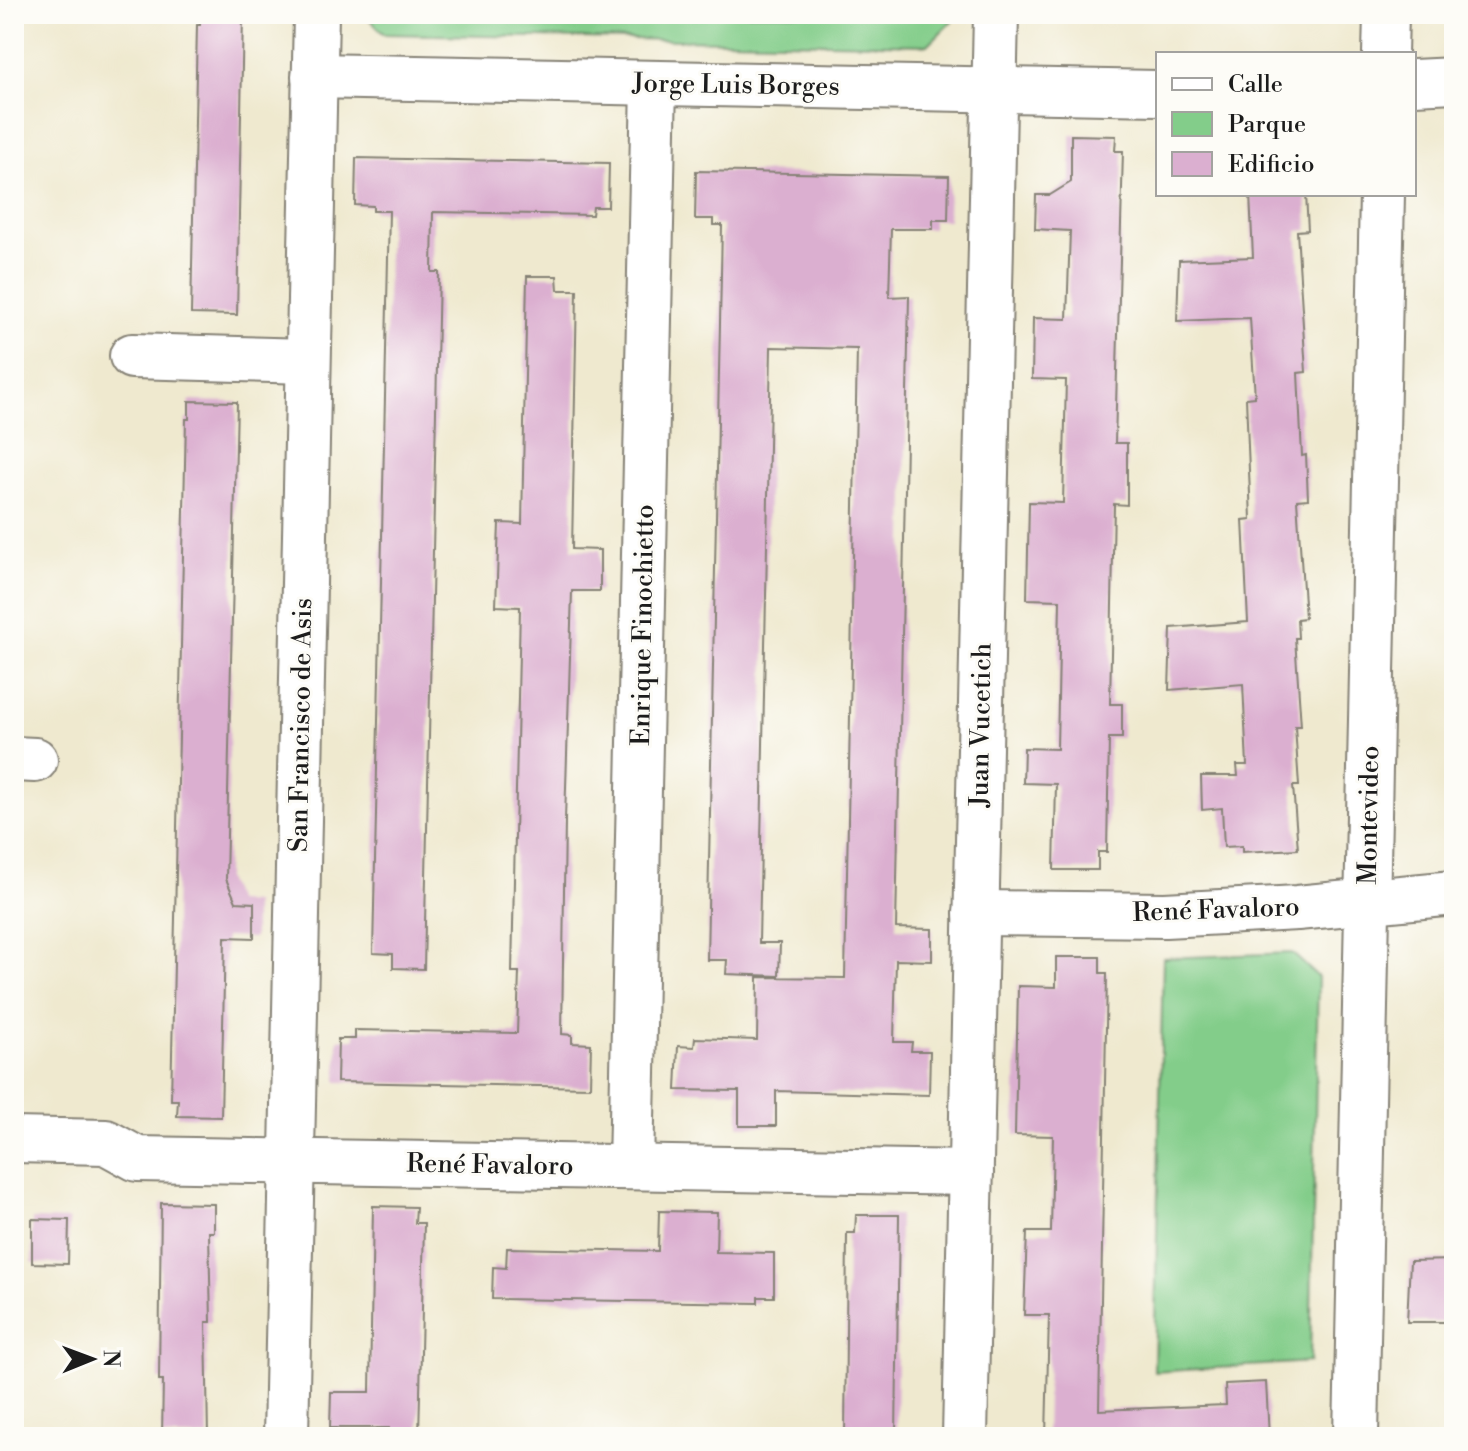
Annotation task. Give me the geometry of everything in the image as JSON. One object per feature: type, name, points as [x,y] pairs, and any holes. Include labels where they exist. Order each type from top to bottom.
[{"type":"street","name":"San Francisco de Asis","points":[[286,1437],[316,14]]},
{"type":"street","name":"Juan Vucetich","points":[[965,1437],[996,14]]},
{"type":"street","points":[[1385,52],[1386,14]]},
{"type":"street","name":"Jorge Luis Borges","points":[[314,76],[1156,93]]},
{"type":"street","points":[[1416,82],[1454,80]]},
{"type":"street","name":"Enrique Finochietto","points":[[631,1167],[654,83]]},
{"type":"street","name":"Montevideo","points":[[1356,1437],[1382,196]]},
{"type":"street","points":[[132,356],[308,361]]},
{"type":"street","name":"René Favaloro","points":[[976,913],[1165,915],[1297,908],[1454,893]]},
{"type":"street","name":"René Favaloro","points":[[14,1140],[106,1142],[137,1159],[971,1173]]},
{"type":"green space","points":[[364,14],[953,14],[952,21],[928,45],[384,34]]},
{"type":"green space","points":[[1292,953],[1318,977],[1310,1362],[1154,1372],[1163,958]]},
{"type":"building","points":[[200,14],[243,14],[237,315],[191,314],[197,25],[200,25]]},
{"type":"building","points":[[1071,135],[1116,136],[1115,151],[1123,151],[1115,443],[1127,443],[1127,505],[1114,504],[1110,704],[1122,704],[1122,738],[1109,738],[1107,852],[1098,852],[1098,870],[1054,870],[1056,784],[1023,783],[1024,748],[1057,749],[1060,600],[1027,599],[1029,502],[1063,503],[1066,380],[1032,379],[1033,318],[1067,319],[1070,231],[1035,229],[1036,195],[1050,195],[1071,182]]},
{"type":"building","points":[[356,158],[609,163],[608,207],[593,207],[592,215],[433,212],[432,272],[439,272],[424,969],[393,968],[393,954],[373,953],[389,211],[373,211],[373,206],[355,205]]},
{"type":"building","points":[[696,171],[949,176],[948,220],[933,220],[933,229],[891,229],[889,297],[909,296],[896,928],[932,929],[932,961],[896,960],[894,1042],[912,1042],[911,1051],[930,1051],[929,1095],[776,1091],[776,1126],[739,1126],[739,1091],[676,1090],[678,1046],[694,1047],[695,1038],[757,1040],[758,977],[845,978],[857,349],[771,347],[759,943],[780,943],[779,976],[726,974],[727,960],[707,960],[722,225],[713,225],[713,219],[695,219]]},
{"type":"building","points":[[1250,196],[1306,196],[1308,230],[1297,231],[1306,372],[1298,373],[1302,456],[1306,455],[1308,499],[1297,500],[1305,618],[1297,619],[1298,638],[1295,638],[1301,726],[1295,726],[1299,786],[1293,786],[1298,849],[1242,852],[1242,846],[1224,847],[1222,808],[1202,810],[1201,776],[1238,776],[1237,765],[1247,765],[1243,684],[1169,690],[1171,628],[1248,622],[1243,520],[1251,519],[1246,398],[1255,397],[1250,318],[1177,321],[1179,260],[1253,257]]},
{"type":"building","points":[[527,276],[557,276],[558,290],[577,290],[572,549],[600,550],[600,591],[572,591],[565,820],[562,1034],[572,1035],[572,1043],[591,1044],[590,1087],[337,1082],[338,1039],[355,1039],[355,1030],[517,1033],[519,972],[512,972],[520,607],[496,606],[499,523],[522,524]]},
{"type":"building","points":[[189,401],[237,402],[226,879],[236,902],[254,903],[254,938],[225,937],[221,1117],[177,1116],[178,1100],[171,1100],[186,419],[189,419]]},
{"type":"building","points":[[1056,957],[1100,957],[1100,973],[1107,973],[1099,1410],[1226,1405],[1225,1384],[1266,1382],[1269,1437],[1046,1437],[1049,1315],[1024,1315],[1027,1232],[1051,1232],[1053,1136],[1015,1135],[1018,986],[1056,987]]},
{"type":"building","points":[[161,1203],[214,1204],[214,1232],[209,1232],[211,1322],[206,1322],[208,1437],[162,1437],[163,1380],[159,1380]]},
{"type":"building","points":[[373,1206],[416,1207],[415,1223],[424,1223],[419,1437],[389,1437],[389,1428],[330,1428],[331,1392],[370,1392]]},
{"type":"building","points":[[659,1211],[717,1212],[716,1252],[774,1253],[774,1297],[758,1297],[758,1303],[492,1299],[493,1267],[506,1268],[507,1248],[658,1251]]},
{"type":"building","points":[[856,1215],[899,1215],[896,1437],[845,1437],[847,1233],[855,1233]]},
{"type":"building","points":[[32,1219],[69,1220],[68,1264],[32,1263]]},
{"type":"building","points":[[1454,1260],[1454,1322],[1407,1322],[1410,1261]]}]
